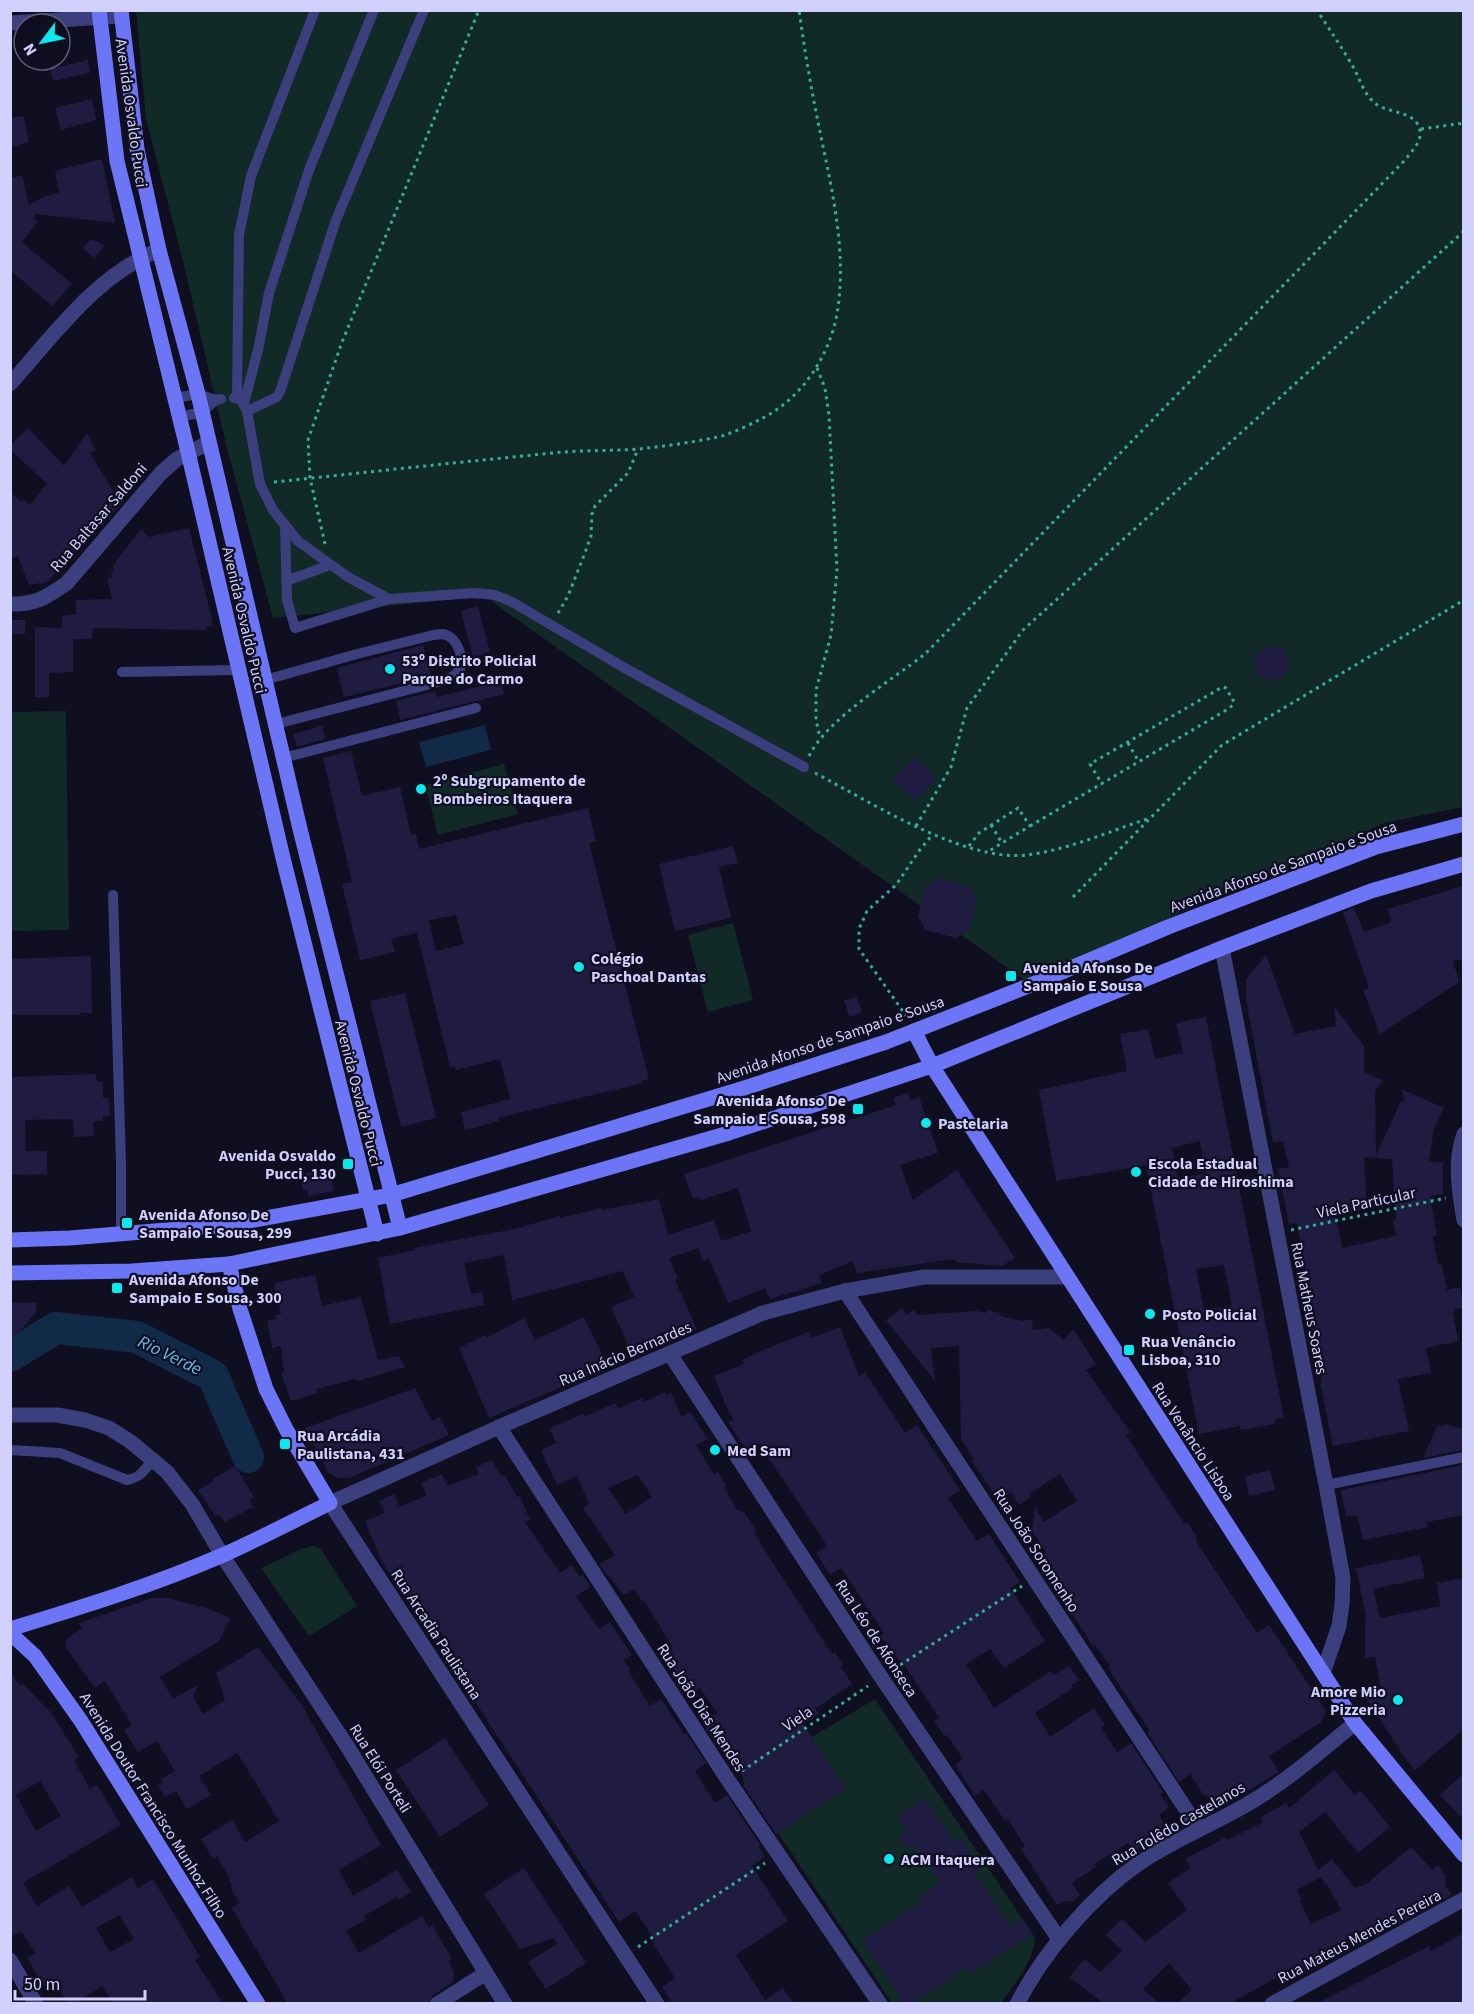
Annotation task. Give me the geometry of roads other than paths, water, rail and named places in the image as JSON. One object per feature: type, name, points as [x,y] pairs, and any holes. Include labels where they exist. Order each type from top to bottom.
[{"type":"main road","name":"Avenida Osvaldo Pucci","points":[[121,13],[137,150],[159,250],[198,394],[283,758],[400,1228]]},
{"type":"main road","name":"Avenida Osvaldo Pucci","points":[[99,14],[117,161],[180,417],[238,670],[377,1234]]},
{"type":"main road","name":"Avenida Afonso de Sampaio e Sousa","points":[[10,1240],[227,1225],[391,1195],[727,1093],[914,1031],[1168,927],[1354,856],[1464,824]]},
{"type":"main road","points":[[10,1273],[132,1270],[229,1263],[400,1228],[729,1133],[932,1066],[1222,948],[1371,891],[1464,864]]},
{"type":"main road","name":"Rua Venâncio Lisboa","points":[[914,1031],[932,1066],[1355,1723],[1464,1855]]},
{"type":"main road","name":"Rua Arcadia Paulistana","points":[[229,1263],[240,1309],[266,1389],[286,1429],[330,1503]]},
{"type":"main road","name":"Rua Inácio Bernardes","points":[[10,1631],[81,1608],[222,1555],[330,1503]]},
{"type":"main road","name":"Avenida Doutor Francisco Munhoz Filho","points":[[10,1631],[35,1656],[81,1721],[258,2004]]},
{"type":"street","points":[[10,22],[121,13]]},
{"type":"street","points":[[10,384],[66,320],[103,283],[140,257],[159,250]]},
{"type":"street","name":"Rua Baltasar Saldoni","points":[[10,604],[26,604],[48,595],[67,583],[161,472],[177,459],[208,442]]},
{"type":"street","name":"Rua Matheus Soares","points":[[1222,948],[1343,1578],[1342,1604],[1334,1644],[1323,1673]]},
{"type":"street","points":[[1464,1134],[1460,1143],[1458,1174],[1464,1220]]},
{"type":"street","name":"Rua Inácio Bernardes","points":[[330,1503],[763,1313],[845,1291],[924,1277],[1067,1277]]},
{"type":"street","name":"Rua João Soromenho","points":[[845,1291],[1199,1829]]},
{"type":"street","name":"Rua Léo de Afonseca","points":[[670,1354],[881,1677],[1059,1939]]},
{"type":"street","name":"Rua Elói Porteli","points":[[10,1415],[57,1415],[85,1419],[109,1428],[131,1442],[167,1472],[192,1504],[222,1555],[347,1746],[505,2004]]},
{"type":"street","name":"Rua João Dias Mendes","points":[[499,1427],[728,1780],[880,2004]]},
{"type":"street","name":"Rua Arcadia Paulistana","points":[[330,1503],[657,2004]]},
{"type":"street","name":"Rua Tolêdo Castelanos","points":[[1017,2004],[1059,1939],[1092,1902],[1116,1880],[1140,1862],[1246,1804],[1277,1784],[1355,1723]]},
{"type":"street","name":"Rua Mateus Mendes Pereira","points":[[1272,2004],[1464,1899]]},
{"type":"street","points":[[10,1960],[36,2004]]},
{"type":"street","points":[[437,2004],[486,1973]]},
{"type":"lane","points":[[315,10],[251,176],[239,235],[241,402],[260,484],[273,510],[298,542],[348,578],[390,599]]},
{"type":"lane","points":[[241,402],[258,350],[269,293],[305,182],[374,10]]},
{"type":"lane","points":[[241,402],[277,397],[281,389],[336,220],[424,10]]},
{"type":"lane","points":[[175,398],[198,394],[219,399],[202,412],[180,417]]},
{"type":"lane","points":[[285,525],[287,600],[295,628],[390,599],[474,592],[495,595],[512,602],[623,667],[804,767]]},
{"type":"lane","points":[[286,581],[330,565]]},
{"type":"lane","points":[[265,680],[433,635],[445,634],[454,640],[461,653],[458,673],[446,680],[276,724]]},
{"type":"lane","points":[[122,672],[238,670]]},
{"type":"lane","points":[[283,758],[476,708]]},
{"type":"lane","points":[[112,895],[121,1164],[121,1233]]},
{"type":"lane","points":[[10,1450],[60,1453],[127,1480],[135,1479],[142,1474],[153,1459]]},
{"type":"lane","points":[[1326,1485],[1464,1457]]},
{"type":"water","points":[[485,725],[491,750],[426,767],[419,742]]},
{"type":"waterway","name":"Rio Verde","points":[[10,1356],[56,1328],[137,1337],[213,1376],[248,1457]]},
{"type":"place","name":"53º Distrito Policial Parque do Carmo","points":[[390,669]]},
{"type":"place","name":"2º Subgrupamento de Bombeiros Itaquera","points":[[421,789]]},
{"type":"place","name":"Colégio Paschoal Dantas","points":[[579,967]]},
{"type":"place","name":"Avenida Afonso De Sampaio E Sousa","points":[[1011,976]]},
{"type":"place","name":"Avenida Afonso De Sampaio E Sousa, 598","points":[[858,1109]]},
{"type":"place","name":"Pastelaria","points":[[926,1123]]},
{"type":"place","name":"Avenida Osvaldo Pucci, 130","points":[[348,1164]]},
{"type":"place","name":"Escola Estadual Cidade de Hiroshima","points":[[1136,1172]]},
{"type":"place","name":"Avenida Afonso De Sampaio E Sousa, 299","points":[[127,1223]]},
{"type":"place","name":"Avenida Afonso De Sampaio E Sousa, 300","points":[[117,1288]]},
{"type":"place","name":"Posto Policial","points":[[1150,1314]]},
{"type":"place","name":"Rua Venâncio Lisboa, 310","points":[[1129,1350]]},
{"type":"place","name":"Rua Arcádia Paulistana, 431","points":[[285,1444]]},
{"type":"place","name":"Med Sam","points":[[715,1450]]},
{"type":"place","name":"Amore Mio Pizzeria","points":[[1398,1700]]},
{"type":"place","name":"ACM Itaquera","points":[[889,1859]]}]
